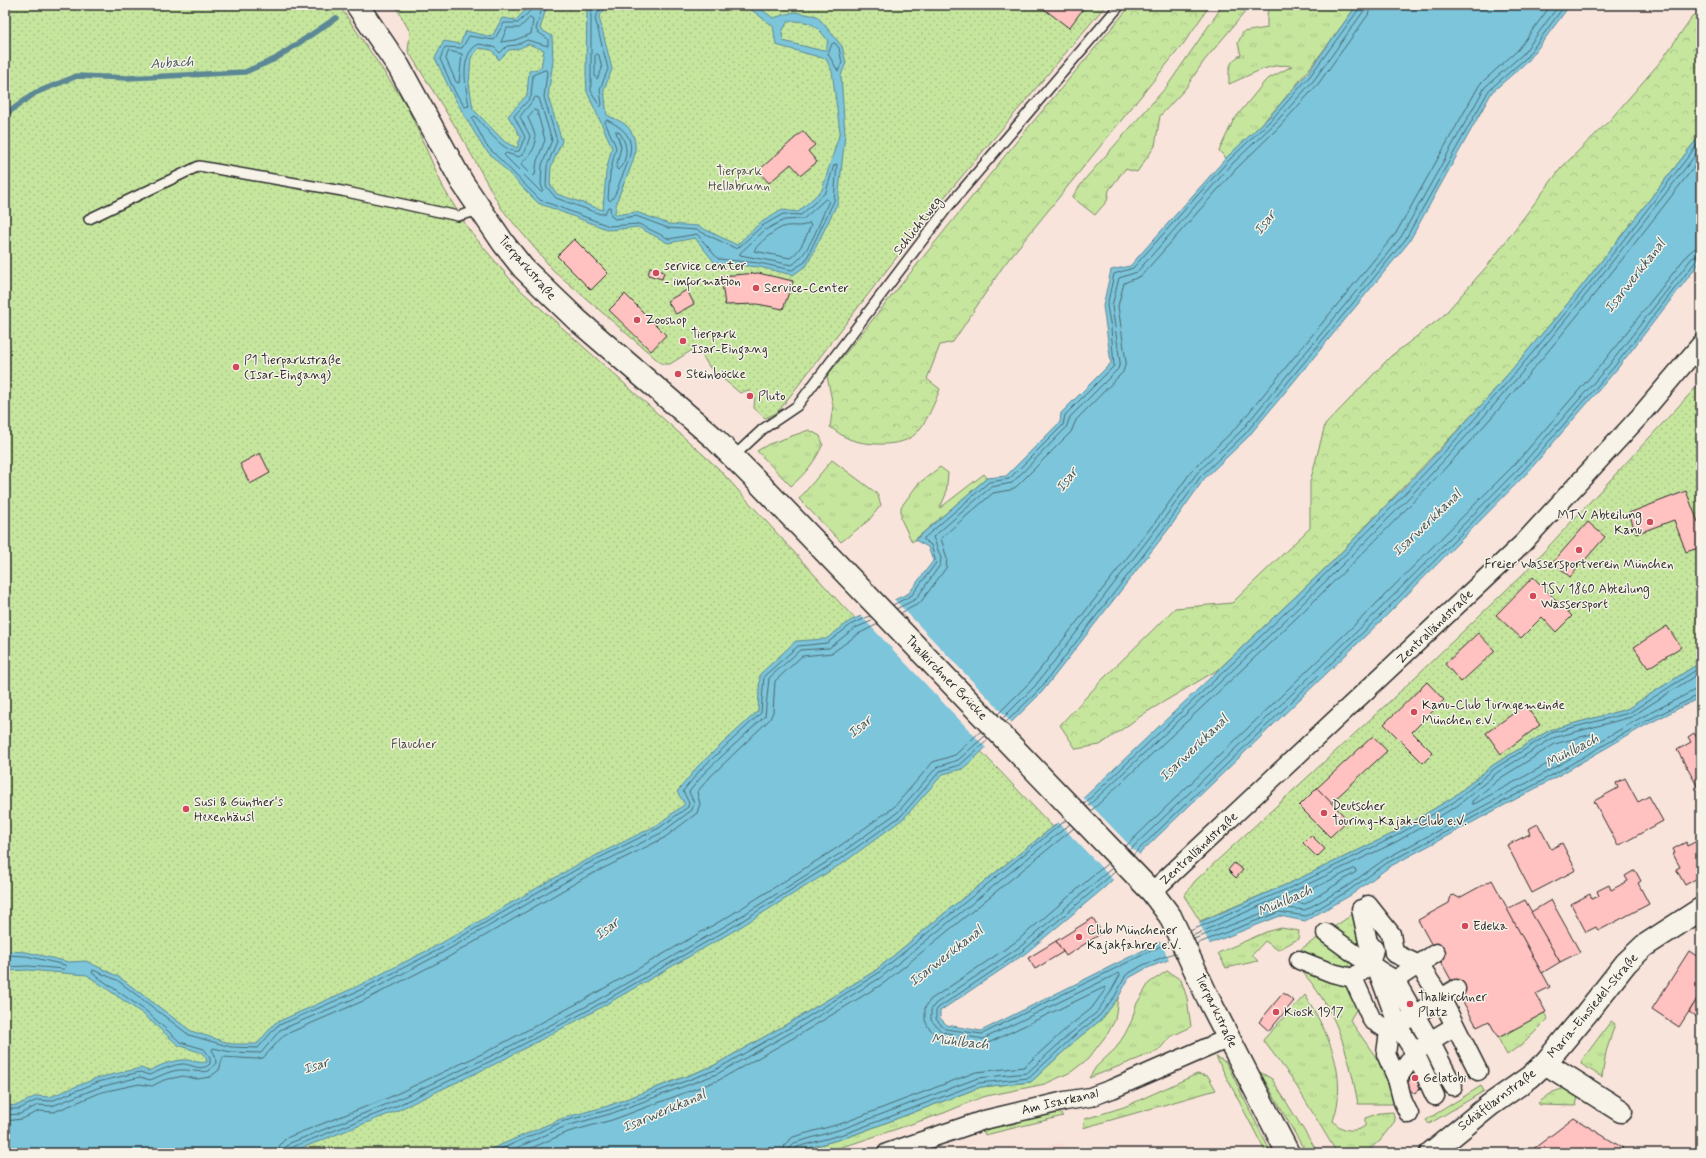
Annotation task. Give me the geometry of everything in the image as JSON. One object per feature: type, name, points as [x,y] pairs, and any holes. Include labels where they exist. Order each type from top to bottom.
[{"type":"street","name":"Tierparkstraße","points":[[358,5],[399,67],[462,182],[509,250],[548,294],[733,457],[757,480]]},
{"type":"street","name":"Zentralländstraße","points":[[1152,892],[1523,543],[1615,444],[1701,344]]},
{"type":"street","name":"Thalkirchner Brücke","points":[[757,480],[1135,876]]},
{"type":"street","name":"Tierparkstraße","points":[[1135,876],[1152,892],[1170,916],[1229,1038],[1288,1153]]},
{"type":"street","points":[[1394,954],[1391,934],[1364,907],[1368,942],[1393,1028],[1415,1053],[1435,1096]]},
{"type":"street","name":"Maria-Einsiedel-Straße","points":[[1545,1063],[1626,963],[1644,946],[1701,909]]},
{"type":"street","points":[[1326,933],[1374,961],[1395,980],[1430,1041],[1453,1086]]},
{"type":"street","points":[[1395,980],[1436,953]]},
{"type":"street","points":[[1353,978],[1374,961],[1394,954],[1419,965],[1449,994],[1455,1026],[1478,1071]]},
{"type":"street","points":[[1299,960],[1332,973],[1353,978]]},
{"type":"street","points":[[1353,978],[1372,1020],[1393,1028]]},
{"type":"street","points":[[1403,1110],[1396,1079],[1386,1054],[1393,1028],[1449,994]]},
{"type":"street","points":[[1396,1079],[1415,1053],[1430,1041],[1455,1026]]},
{"type":"street","name":"Am Isarkanal","points":[[887,1153],[984,1120],[1065,1101],[1090,1097],[1112,1089],[1229,1038]]},
{"type":"street","points":[[1545,1063],[1621,1111]]},
{"type":"street","name":"Schäftlarnstraße","points":[[1431,1153],[1490,1105],[1530,1077],[1545,1063]]},
{"type":"lane","name":"Schlichtweg","points":[[733,457],[763,428],[797,406],[947,208],[1120,5]]},
{"type":"lane","points":[[89,219],[199,166],[342,191],[458,216],[481,210]]},
{"type":"shaded area","points":[[1064,1143],[1067,1153],[1015,1153],[1037,1148]]},
{"type":"green space","name":"Flaucher","points":[[5,5],[339,5],[407,106],[444,189],[469,230],[516,286],[718,468],[840,603],[1053,827],[952,907],[875,971],[794,1020],[713,1066],[608,1106],[622,1153],[5,1153]]},
{"type":"green space","name":"Tierpark Hellabrunn","points":[[395,5],[1106,5],[926,219],[777,413],[765,418],[754,408],[755,395],[748,390],[740,393],[710,368],[697,347],[670,364],[662,364],[553,270],[501,208],[460,134],[408,51],[410,32]]},
{"type":"green space","points":[[1131,5],[1210,5],[1184,43],[1004,265],[953,342],[940,345],[927,379],[940,389],[928,416],[920,429],[904,441],[888,444],[863,443],[846,438],[830,427],[833,406],[827,376],[1017,141]]},
{"type":"green space","points":[[1223,5],[1246,11],[1204,61],[1185,89],[1160,116],[1155,146],[1137,172],[1125,169],[1109,190],[1107,201],[1095,215],[1072,197],[1085,179],[1168,85]]},
{"type":"green space","points":[[1270,5],[1357,5],[1296,86],[1245,141],[1226,158],[1219,151],[1233,121],[1266,80],[1292,66],[1284,65],[1268,68],[1229,84],[1229,71],[1231,64],[1241,55],[1238,43],[1243,32],[1267,28],[1267,14]]},
{"type":"green space","points":[[1701,13],[1701,134],[1574,296],[1486,400],[1332,562],[1219,669],[1145,713],[1100,745],[1076,749],[1060,725],[1102,680],[1175,608],[1232,603],[1310,528],[1310,482],[1325,425],[1391,356],[1442,317],[1488,265],[1561,168],[1610,120],[1661,61],[1692,17]]},
{"type":"green space","points":[[1701,382],[1701,662],[1627,709],[1550,730],[1493,765],[1452,798],[1392,834],[1292,882],[1200,921],[1184,896],[1195,881],[1389,702],[1523,574]]},
{"type":"green space","points":[[809,430],[820,436],[823,444],[809,467],[791,486],[757,451],[769,444]]},
{"type":"green space","points":[[832,460],[875,492],[881,505],[869,520],[841,542],[799,499]]},
{"type":"green space","points":[[940,467],[948,473],[946,494],[940,508],[984,474],[987,478],[912,542],[901,519],[901,507],[918,484]]},
{"type":"green space","points":[[1356,912],[1365,950],[1336,937],[1334,927]]},
{"type":"green space","points":[[1281,928],[1299,931],[1298,939],[1278,950],[1265,941],[1252,955],[1258,961],[1226,968],[1218,953],[1266,932]]},
{"type":"green space","points":[[1322,935],[1351,956],[1352,968],[1322,962],[1301,949]]},
{"type":"green space","points":[[1298,967],[1344,983],[1357,1008],[1350,1020],[1384,1069],[1396,1093],[1394,1104],[1358,1104],[1345,1048],[1331,1014],[1311,982]]},
{"type":"green space","points":[[1167,971],[1181,980],[1187,998],[1191,1027],[1170,1037],[1158,1051],[1089,1078],[1096,1067],[1116,1048],[1125,1034],[1132,1020],[1136,1005],[1149,983]]},
{"type":"green space","points":[[1305,995],[1321,1024],[1334,1055],[1339,1088],[1333,1121],[1344,1129],[1357,1130],[1365,1126],[1365,1118],[1380,1113],[1393,1112],[1395,1121],[1380,1140],[1366,1153],[1337,1153],[1291,1077],[1263,1040]]},
{"type":"green space","points":[[1118,998],[1115,1020],[1108,1033],[1088,1059],[1071,1072],[1045,1084],[982,1097],[944,1113],[821,1153],[791,1153],[848,1137],[981,1087],[1031,1082],[1077,1039],[1102,1019]]},
{"type":"green space","points":[[1544,1013],[1548,1019],[1526,1041],[1507,1055],[1498,1038]]},
{"type":"green space","points":[[1611,1021],[1615,1024],[1606,1052],[1602,1077],[1581,1064],[1582,1060]]},
{"type":"green space","points":[[1216,1057],[1226,1062],[1271,1153],[1266,1153]]},
{"type":"green space","points":[[1260,1072],[1272,1079],[1318,1153],[1306,1153]]},
{"type":"green space","points":[[1197,1074],[1208,1076],[1216,1090],[1083,1128],[1085,1119],[1124,1107]]},
{"type":"green space","points":[[1481,1086],[1484,1091],[1429,1124],[1426,1120]]},
{"type":"green space","points":[[1565,1088],[1578,1096],[1576,1106],[1540,1105],[1538,1103],[1553,1092]]},
{"type":"green space","points":[[1057,1111],[1063,1116],[985,1135],[983,1129]]},
{"type":"water","points":[[530,5],[547,5],[540,29],[552,36],[553,61],[548,97],[562,141],[551,167],[550,184],[557,194],[603,210],[606,172],[612,147],[587,92],[587,5],[608,5],[599,17],[612,69],[604,90],[607,115],[626,125],[633,135],[635,146],[634,157],[620,192],[615,215],[636,212],[669,224],[698,226],[737,245],[760,223],[782,210],[798,212],[822,190],[840,132],[832,71],[826,59],[776,45],[773,26],[745,5],[756,5],[773,18],[794,12],[817,16],[842,46],[846,63],[841,75],[845,134],[838,202],[807,265],[793,275],[759,267],[715,263],[695,238],[668,243],[638,227],[609,230],[538,203],[483,147],[452,94],[435,58],[444,41],[460,44],[466,31],[492,37],[502,18],[516,20]],"holes":[[[788,21],[811,24],[819,30],[828,41],[826,50],[815,49],[783,41],[782,32]],[[528,44],[544,50],[541,68],[529,71],[527,95],[508,116],[521,137],[517,148],[505,142],[473,109],[469,83],[471,58],[479,48],[492,50],[499,60],[509,50],[518,49]]]},
{"type":"water","name":"Isar","points":[[1357,5],[1570,5],[1529,60],[1492,92],[1409,242],[1248,437],[1204,479],[1171,526],[1042,692],[974,759],[962,769],[943,774],[904,818],[846,861],[737,929],[591,1013],[495,1064],[394,1112],[289,1153],[5,1153],[5,1106],[18,1105],[36,1096],[50,1097],[97,1078],[141,1068],[149,1071],[173,1061],[188,1060],[207,1062],[202,1053],[178,1045],[143,1014],[87,975],[28,970],[5,971],[5,951],[26,952],[69,962],[86,961],[119,977],[191,1031],[232,1044],[257,1044],[275,1023],[356,987],[438,945],[577,865],[657,825],[685,804],[677,792],[698,766],[758,711],[760,674],[796,641],[826,639],[850,621],[909,593],[933,561],[928,547],[915,540],[987,478],[1006,476],[1060,422],[1061,413],[1111,363],[1103,306],[1111,270],[1130,266],[1226,158],[1269,117],[1307,74]]},
{"type":"water","points":[[1701,134],[1701,261],[1617,369],[1527,473],[1385,617],[1104,888],[1026,953],[940,1011],[940,1018],[947,1025],[981,1031],[1200,922],[1292,882],[1392,834],[1452,798],[1493,765],[1550,730],[1627,709],[1701,662],[1701,697],[1646,725],[1542,785],[1389,867],[1351,895],[1305,921],[1280,916],[1145,969],[1129,978],[1118,998],[1102,1019],[1077,1039],[1031,1082],[981,1087],[848,1137],[791,1153],[482,1153],[563,1118],[608,1106],[713,1066],[794,1020],[875,971],[952,907],[1053,827],[1332,562],[1425,466],[1486,400],[1574,296]]},
{"type":"pier","points":[[893,598],[1013,724],[987,749],[859,614]]},
{"type":"pier","points":[[1082,796],[1140,856],[1114,881],[1057,821]]},
{"type":"pier","points":[[1198,920],[1210,945],[1170,961],[1159,940]]},
{"type":"building","points":[[1047,5],[1086,5],[1069,28],[1044,9]]},
{"type":"building","points":[[803,131],[815,145],[808,151],[817,162],[801,175],[791,164],[769,183],[758,171]]},
{"type":"building","points":[[574,239],[608,273],[591,290],[557,256]]},
{"type":"building","name":"service center - imformation","points":[[650,267],[664,272],[662,279],[648,275]]},
{"type":"building","name":"Service-Center","points":[[758,273],[793,281],[783,309],[757,304],[725,305],[721,276]]},
{"type":"building","points":[[687,290],[694,304],[676,314],[667,301]]},
{"type":"building","points":[[625,294],[666,335],[651,351],[609,310]]},
{"type":"building","points":[[260,453],[270,473],[250,484],[240,464]]},
{"type":"building","name":"MTV Abteilung Kanu","points":[[1686,491],[1698,522],[1701,521],[1701,547],[1686,552],[1674,520],[1636,534],[1629,513]]},
{"type":"building","name":"Freier Wassersportverein München","points":[[1588,522],[1605,537],[1570,577],[1553,562]]},
{"type":"building","name":"TSV 1860 Abteilung Wassersport","points":[[1533,577],[1572,616],[1556,632],[1542,617],[1521,638],[1496,615]]},
{"type":"building","points":[[1667,626],[1681,647],[1648,668],[1634,647]]},
{"type":"building","points":[[1478,633],[1495,651],[1461,682],[1445,664]]},
{"type":"building","name":"Kanu-Club Turngemeinde München e.V.","points":[[1427,682],[1444,700],[1412,732],[1433,753],[1423,763],[1384,724]]},
{"type":"building","points":[[1525,705],[1540,725],[1501,754],[1486,733]]},
{"type":"building","points":[[1694,733],[1697,738],[1701,735],[1701,788],[1699,789],[1677,750],[1691,742],[1688,737]]},
{"type":"building","points":[[1373,736],[1387,751],[1331,803],[1317,788]]},
{"type":"building","points":[[1625,778],[1638,802],[1649,796],[1663,821],[1618,846],[1594,801],[1618,788],[1616,783]]},
{"type":"building","name":"Deutscher Touring-Kajak-Club e.V.","points":[[1317,788],[1348,820],[1330,837],[1299,806]]},
{"type":"building","points":[[1538,824],[1551,849],[1562,843],[1576,870],[1532,893],[1507,845],[1530,834],[1528,829]]},
{"type":"building","points":[[1701,833],[1701,876],[1685,885],[1676,869],[1680,867],[1673,854],[1675,853],[1673,849],[1686,842],[1687,846],[1699,840],[1696,836]]},
{"type":"building","points":[[1311,835],[1325,849],[1317,857],[1303,843]]},
{"type":"building","points":[[1234,863],[1243,870],[1236,878],[1228,870]]},
{"type":"building","points":[[1635,870],[1641,881],[1638,883],[1649,904],[1598,931],[1596,927],[1586,932],[1571,904],[1590,894],[1592,899],[1599,896],[1597,891],[1609,885],[1611,890],[1628,881],[1625,876]]},
{"type":"building","points":[[1492,880],[1550,987],[1536,994],[1546,1012],[1498,1038],[1489,1021],[1477,1027],[1418,920],[1449,903],[1451,896],[1454,895],[1459,898]]},
{"type":"building","points":[[1525,900],[1560,962],[1542,973],[1507,909]]},
{"type":"building","points":[[1551,900],[1580,952],[1560,962],[1531,912]]},
{"type":"building","name":"Club Münchener Kajakfahrer e.V.","points":[[1093,918],[1102,933],[1066,956],[1056,941]]},
{"type":"building","points":[[1056,941],[1063,952],[1035,969],[1028,958]]},
{"type":"building","points":[[1689,951],[1701,959],[1701,993],[1679,1027],[1652,1009]]},
{"type":"building","name":"Kiosk 1917","points":[[1283,993],[1294,1001],[1269,1031],[1259,1022]]},
{"type":"building","points":[[1701,993],[1701,1020],[1689,1012]]},
{"type":"building","name":"Gelatobi","points":[[1415,1073],[1423,1084],[1415,1094],[1405,1086]]},
{"type":"building","points":[[1574,1118],[1623,1148],[1619,1153],[1528,1153]]},
{"type":"waterway","name":"Aubach","points":[[5,115],[35,93],[77,76],[128,78],[245,72],[275,59],[336,18]]},
{"type":"place","name":"service center - imformation","points":[[656,273]]},
{"type":"place","name":"Service-Center","points":[[756,288]]},
{"type":"place","name":"Zooshop","points":[[637,320]]},
{"type":"place","name":"Tierpark Isar-Eingang","points":[[683,341]]},
{"type":"place","name":"P1 Tierparkstraße (Isar-Eingang)","points":[[236,367]]},
{"type":"place","name":"Steinböcke","points":[[678,374]]},
{"type":"place","name":"Pluto","points":[[750,396]]},
{"type":"place","name":"MTV Abteilung Kanu","points":[[1650,522]]},
{"type":"place","name":"Freier Wassersportverein München","points":[[1579,550]]},
{"type":"place","name":"TSV 1860 Abteilung Wassersport","points":[[1533,596]]},
{"type":"place","name":"Kanu-Club Turngemeinde München e.V.","points":[[1414,712]]},
{"type":"place","name":"Susi & Günther's Hexenhäusl","points":[[186,809]]},
{"type":"place","name":"Deutscher Touring-Kajak-Club e.V.","points":[[1324,813]]},
{"type":"place","name":"Edeka","points":[[1465,926]]},
{"type":"place","name":"Club Münchener Kajakfahrer e.V.","points":[[1079,937]]},
{"type":"place","name":"Thalkirchner Platz","points":[[1410,1004]]},
{"type":"place","name":"Kiosk 1917","points":[[1276,1012]]},
{"type":"place","name":"Gelatobi","points":[[1415,1078]]},
{"type":"water label","name":"Isarwerkkanal","points":[[1635,276]]},
{"type":"water label","name":"Isarwerkkanal","points":[[1427,523]]},
{"type":"water label","name":"Isarwerkkanal","points":[[1194,748]]},
{"type":"water label","name":"Mühlbach","points":[[1572,751]]},
{"type":"water label","name":"Mühlbach","points":[[1285,901]]},
{"type":"water label","name":"Isarwerkkanal","points":[[946,956]]},
{"type":"water label","name":"Mühlbach","points":[[960,1042]]},
{"type":"water label","name":"Isarwerkkanal","points":[[664,1111]]}]
